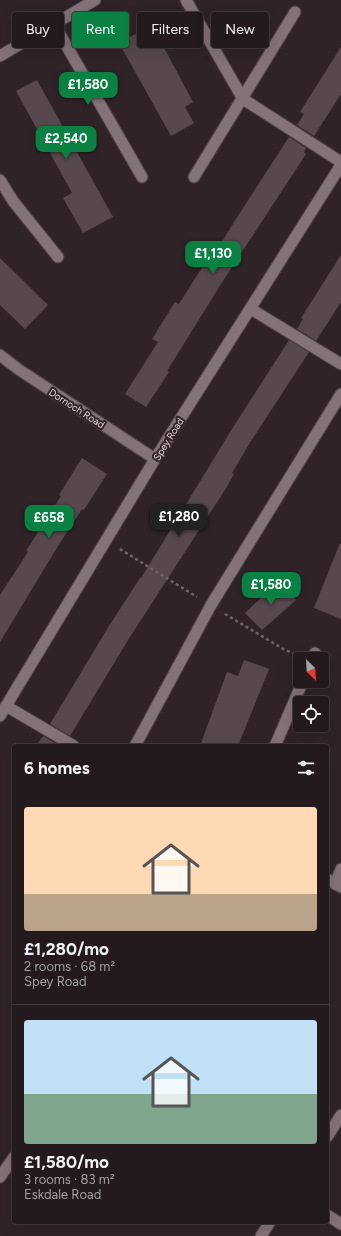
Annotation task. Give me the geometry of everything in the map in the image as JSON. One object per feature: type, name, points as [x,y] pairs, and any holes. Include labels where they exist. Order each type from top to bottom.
[{"type":"street","points":[[64,18],[95,0]]},
{"type":"street","points":[[186,0],[243,99],[341,162]]},
{"type":"street","points":[[194,177],[295,12]]},
{"type":"street","points":[[64,41],[142,177]]},
{"type":"street","points":[[0,56],[14,48]]},
{"type":"street","name":"Spey Road","points":[[0,716],[155,459],[341,165]]},
{"type":"street","points":[[0,180],[13,201],[58,257]]},
{"type":"street","points":[[251,309],[341,364]]},
{"type":"street","name":"Dornoch Road","points":[[0,355],[18,369],[155,459]]},
{"type":"street","points":[[136,744],[211,605],[341,394]]},
{"type":"street","points":[[277,744],[300,688]]},
{"type":"street","points":[[6,706],[71,744]]},
{"type":"street","points":[[334,883],[341,869]]},
{"type":"street","points":[[329,1134],[341,1115]]},
{"type":"street","points":[[0,1177],[12,1160]]},
{"type":"street","points":[[329,1216],[341,1224]]},
{"type":"street","points":[[261,1236],[269,1224]]},
{"type":"path","points":[[106,540],[149,568]]},
{"type":"building","points":[[137,33],[137,48],[164,48],[193,102],[185,107],[194,123],[171,136],[122,48],[129,48],[129,38]]},
{"type":"building","points":[[341,47],[341,94],[314,136],[297,125],[304,114],[300,112]]},
{"type":"building","points":[[37,80],[113,217],[83,233],[63,198],[72,193],[16,91]]},
{"type":"building","points":[[289,137],[306,148],[304,152],[306,154],[221,284],[167,371],[169,372],[146,407],[125,394],[158,342],[152,339],[175,302],[179,304],[211,253],[214,255]]},
{"type":"building","points":[[341,255],[341,302],[316,341],[297,329],[303,319],[301,318]]},
{"type":"building","points":[[0,258],[48,305],[25,329],[0,305]]},
{"type":"building","points":[[289,340],[309,352],[251,441],[232,473],[234,474],[225,490],[128,640],[70,736],[50,724],[109,626],[141,578],[232,429]]},
{"type":"building","points":[[82,458],[107,474],[84,510],[82,509],[58,546],[0,642],[0,595],[28,552],[26,551],[61,496],[59,495]]},
{"type":"building","points":[[340,543],[341,544],[341,619],[314,608]]},
{"type":"building","points":[[279,581],[296,600],[262,630],[245,613]]},
{"type":"building","points":[[244,660],[269,669],[239,744],[201,744],[227,672],[238,676]]},
{"type":"building","points":[[43,736],[57,744],[37,744]]}]
